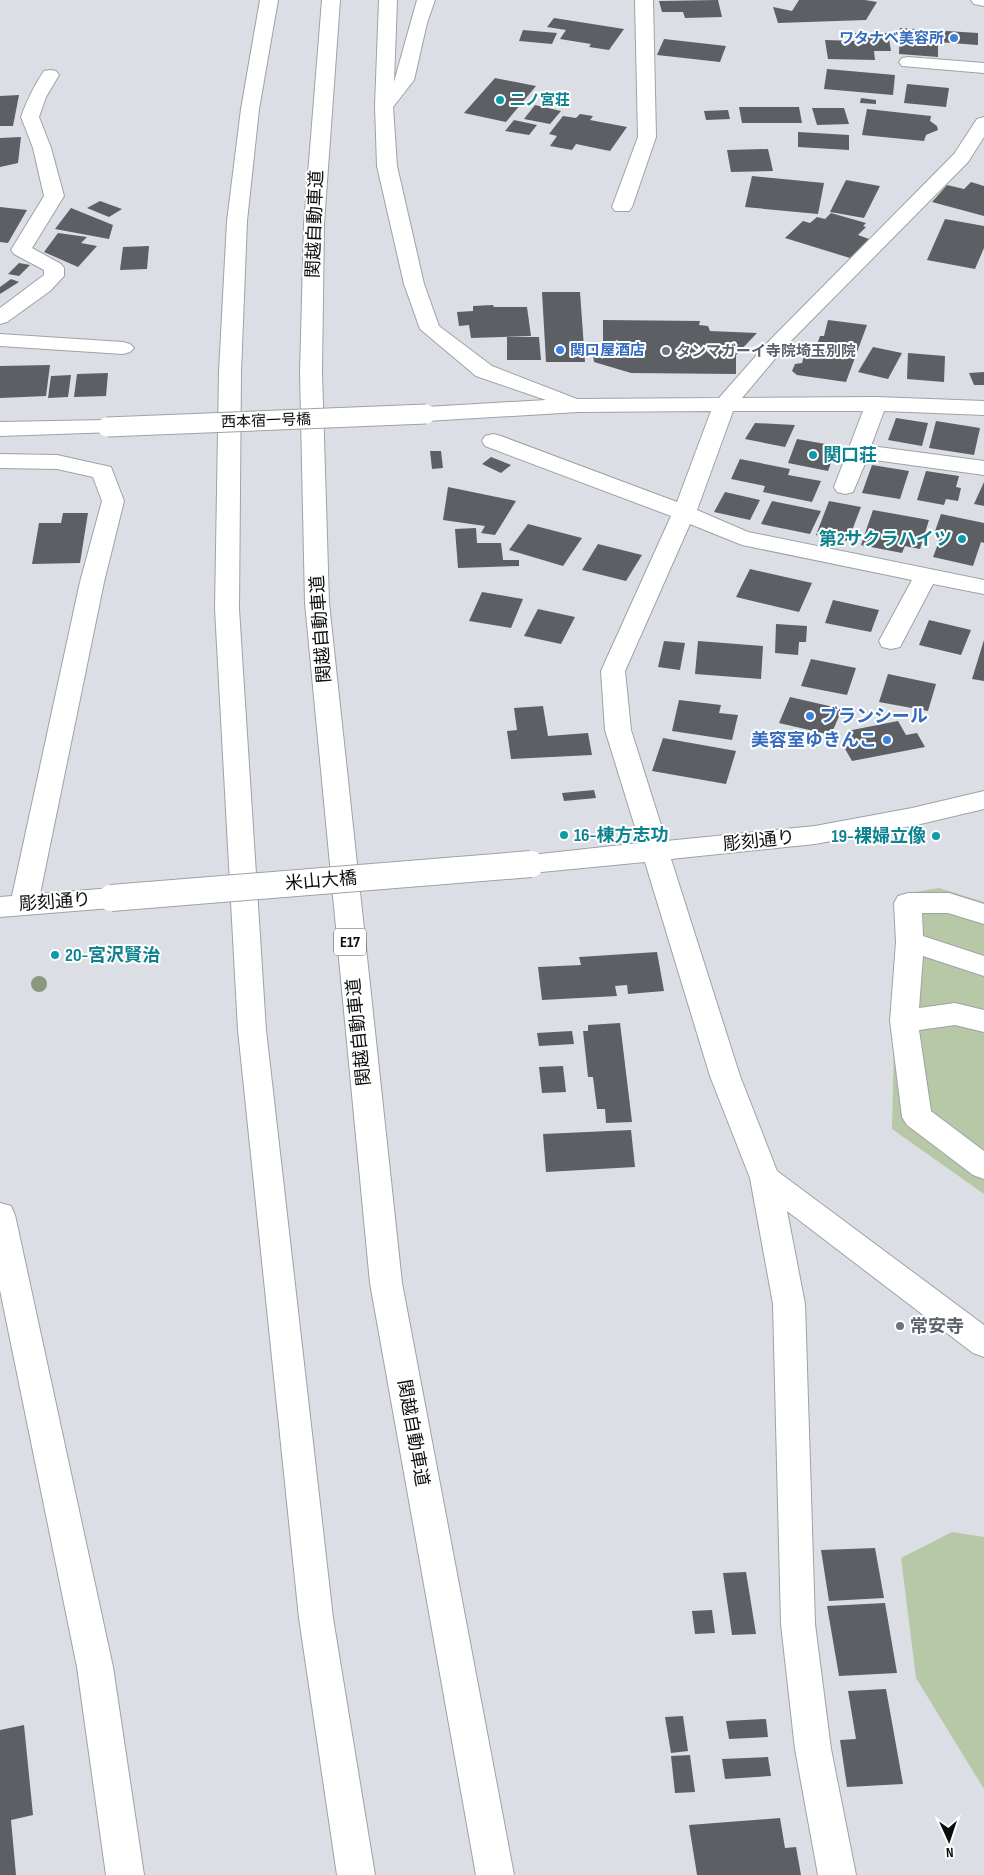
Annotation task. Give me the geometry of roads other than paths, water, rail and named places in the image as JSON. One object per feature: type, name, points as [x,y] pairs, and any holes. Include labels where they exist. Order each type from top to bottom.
[{"type":"main road","points":[[269,0],[250,109],[237,222],[230,372],[227,609],[252,1030],[316,1618],[356,1875]]},
{"type":"main road","name":"関越自動車道","points":[[331,0],[314,224],[311,372],[317,603],[386,1283],[496,1875]]},
{"type":"main road","points":[[388,0],[384,106],[386,166],[414,284],[430,329],[484,371],[578,405]]},
{"type":"main road","points":[[384,106],[405,80],[418,22],[426,0]]},
{"type":"main road","points":[[622,207],[646,137],[644,0]]},
{"type":"main road","points":[[980,0],[984,1]]},
{"type":"main road","points":[[908,62],[984,68]]},
{"type":"main road","points":[[21,250],[54,196],[42,148],[30,117],[37,97],[50,75]]},
{"type":"main road","points":[[837,1875],[814,1749],[798,1624],[789,1304],[765,1178],[725,1076],[618,730],[613,671],[684,513],[724,406],[777,344],[961,158],[984,122]]},
{"type":"main road","points":[[0,249],[21,250],[41,259],[54,268],[54,276],[44,287],[0,318]]},
{"type":"main road","points":[[0,340],[123,348]]},
{"type":"main road","points":[[845,487],[876,404]]},
{"type":"main road","name":"西本宿一号橋","points":[[0,429],[107,427],[426,414],[578,405],[876,404],[984,408]]},
{"type":"main road","points":[[493,441],[684,513],[742,538],[984,587]]},
{"type":"main road","points":[[859,451],[984,468]]},
{"type":"main road","points":[[0,461],[57,462],[103,472],[113,501],[12,905]]},
{"type":"main road","points":[[891,641],[926,576]]},
{"type":"main road","name":"彫刻通り","points":[[531,864],[816,835],[912,817],[984,800]]},
{"type":"main road","name":"米山大橋","points":[[111,898],[531,864]]},
{"type":"main road","name":"彫刻通り","points":[[12,905],[111,898]]},
{"type":"main road","points":[[984,914],[949,903],[908,903],[910,942],[904,1021],[917,1117],[984,1167]]},
{"type":"main road","points":[[910,942],[984,966]]},
{"type":"main road","points":[[904,1021],[955,1014],[984,1022]]},
{"type":"main road","points":[[765,1178],[984,1343]]},
{"type":"main road","points":[[0,1216],[95,1667],[124,1875]]},
{"type":"place","name":"ワタナベ美容所","points":[[954,38]]},
{"type":"place","name":"二ノ宮荘","points":[[500,100]]},
{"type":"place","name":"関口屋酒店","points":[[560,350]]},
{"type":"place","name":"タンマガーイ寺院埼玉別院","points":[[666,351]]},
{"type":"place","name":"関口荘","points":[[813,455]]},
{"type":"place","name":"第2サクラハイツ","points":[[962,539]]},
{"type":"place","name":"ブランシール","points":[[810,716]]},
{"type":"place","name":"美容室ゆきんこ","points":[[887,740]]},
{"type":"place","name":"16-棟方志功","points":[[564,835]]},
{"type":"place","name":"19-裸婦立像","points":[[936,836]]},
{"type":"place","name":"20-宮沢賢治","points":[[55,955]]},
{"type":"place","name":"常安寺","points":[[900,1326]]}]
